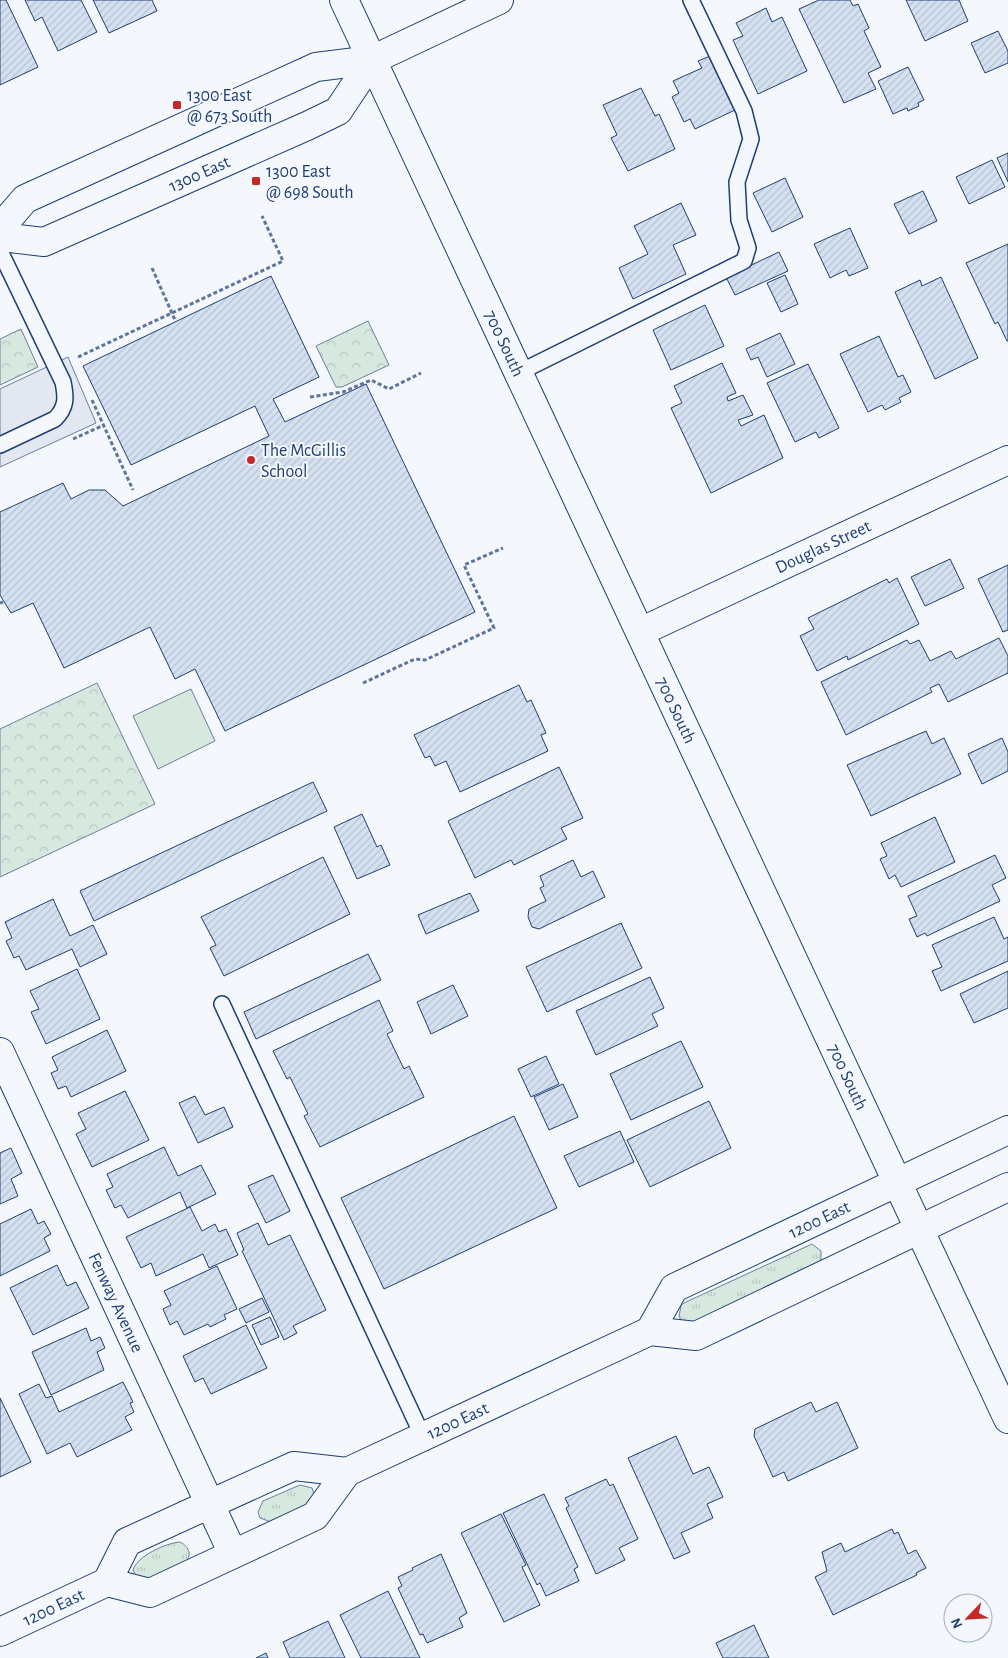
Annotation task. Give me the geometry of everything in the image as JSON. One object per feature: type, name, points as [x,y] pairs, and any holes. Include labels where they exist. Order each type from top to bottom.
[{"type":"street","name":"700 South","points":[[344,0],[1008,1419]]},
{"type":"street","points":[[0,228],[25,199],[285,80],[316,67],[372,60],[499,0]]},
{"type":"street","name":"1300 East","points":[[0,237],[44,242],[307,126],[338,111],[372,60]]},
{"type":"street","name":"Douglas Street","points":[[640,632],[1008,460]]},
{"type":"street","name":"Fenway Avenue","points":[[0,1052],[233,1554]]},
{"type":"street","name":"1200 East","points":[[107,1582],[150,1593],[316,1516],[347,1472],[650,1331],[674,1288],[898,1184],[1008,1130]]},
{"type":"street","points":[[650,1331],[696,1336],[1008,1187]]},
{"type":"street","name":"1200 East","points":[[0,1632],[107,1582],[127,1542],[294,1466],[347,1472]]},
{"type":"lane","points":[[518,373],[744,261],[748,248],[739,220],[737,182],[751,139],[744,111],[691,0]]},
{"type":"lane","points":[[0,251],[63,382],[66,399],[62,412],[55,419],[0,445]]},
{"type":"lane","points":[[222,1004],[423,1436]]},
{"type":"path","points":[[73,359],[283,261],[262,216]]},
{"type":"path","points":[[152,268],[175,320]]},
{"type":"path","points":[[310,397],[343,392],[371,380],[389,389],[421,374]]},
{"type":"path","points":[[115,450],[133,490]]},
{"type":"path","points":[[363,684],[415,659],[425,660],[494,628],[464,566],[503,548]]},
{"type":"green space","points":[[368,321],[389,365],[342,387],[336,387],[316,346]]},
{"type":"green space","points":[[21,329],[38,367],[0,385],[0,339]]},
{"type":"green space","points":[[97,683],[155,804],[0,877],[0,729]]},
{"type":"green space","points":[[191,689],[215,741],[158,769],[133,716]]},
{"type":"green space","points":[[812,1244],[821,1251],[821,1262],[696,1323],[683,1322],[679,1317],[681,1305],[686,1302]]},
{"type":"green space","points":[[300,1485],[312,1488],[314,1494],[310,1505],[271,1522],[260,1518],[258,1512],[263,1501]]},
{"type":"green space","points":[[180,1542],[186,1546],[189,1552],[189,1557],[185,1563],[147,1581],[136,1576],[133,1570],[146,1555],[167,1545]]},
{"type":"shaded area","points":[[68,357],[96,423],[0,467],[0,389]]},
{"type":"building","points":[[0,0],[6,0],[38,67],[0,85]]},
{"type":"building","points":[[25,0],[81,0],[97,32],[58,51],[42,17],[35,21]]},
{"type":"building","points":[[93,0],[152,0],[157,11],[109,33]]},
{"type":"building","points":[[819,0],[850,0],[853,6],[858,4],[869,28],[864,31],[881,67],[868,73],[876,89],[844,103],[799,9]]},
{"type":"building","points":[[906,0],[959,0],[968,21],[925,41]]},
{"type":"building","points":[[766,8],[772,22],[782,17],[807,71],[758,94],[733,40],[743,36],[736,23]]},
{"type":"building","points":[[998,31],[1008,51],[1008,63],[985,73],[971,43]]},
{"type":"building","points":[[710,56],[735,110],[695,129],[690,119],[684,122],[672,97],[679,93],[673,81],[702,68],[698,61]]},
{"type":"building","points":[[908,67],[924,100],[918,103],[919,106],[908,111],[907,108],[893,114],[878,81]]},
{"type":"building","points":[[641,88],[655,116],[659,114],[675,149],[628,171],[611,138],[617,135],[603,105]]},
{"type":"building","points":[[1008,153],[1008,182],[997,158]]},
{"type":"building","points":[[992,160],[1005,187],[969,204],[956,177]]},
{"type":"building","points":[[785,178],[803,217],[772,232],[753,193]]},
{"type":"building","points":[[923,191],[937,221],[909,234],[894,204]]},
{"type":"building","points":[[681,203],[696,235],[673,245],[686,274],[633,299],[619,268],[648,254],[634,226]]},
{"type":"building","points":[[850,228],[868,268],[849,276],[846,270],[830,278],[814,244]]},
{"type":"building","points":[[1008,244],[1007,341],[998,322],[995,324],[966,263]]},
{"type":"building","points":[[779,252],[788,271],[735,295],[726,277]]},
{"type":"building","points":[[785,275],[798,304],[781,312],[767,283]]},
{"type":"building","points":[[271,276],[319,377],[273,399],[285,422],[366,384],[475,612],[225,731],[195,669],[175,679],[150,627],[64,668],[33,603],[11,613],[0,595],[0,512],[63,483],[71,499],[89,490],[105,490],[123,506],[269,436],[255,406],[131,465],[83,366]]},
{"type":"building","points":[[941,277],[978,358],[935,379],[895,292],[920,280],[922,286]]},
{"type":"building","points":[[705,305],[724,346],[671,370],[653,330]]},
{"type":"building","points":[[780,333],[795,364],[767,377],[758,357],[751,360],[746,349]]},
{"type":"building","points":[[879,336],[898,377],[903,375],[911,392],[899,398],[901,402],[885,410],[882,405],[868,412],[840,354]]},
{"type":"building","points":[[722,363],[736,393],[727,397],[728,401],[743,395],[753,415],[738,420],[741,426],[764,415],[783,458],[711,493],[671,408],[682,403],[674,386]]},
{"type":"building","points":[[808,364],[839,428],[819,438],[816,432],[795,442],[767,383]]},
{"type":"building","points":[[950,559],[964,588],[925,606],[911,577]]},
{"type":"building","points":[[1008,565],[1008,630],[1003,632],[978,579]]},
{"type":"building","points":[[897,578],[919,624],[848,660],[847,656],[817,671],[800,636],[814,629],[808,618],[887,579],[889,583]]},
{"type":"building","points":[[999,638],[1008,656],[1008,673],[948,702],[939,684],[930,688],[932,692],[846,735],[821,682],[907,640],[910,644],[919,640],[930,661],[951,651],[956,659]]},
{"type":"building","points":[[519,685],[527,702],[531,700],[546,733],[541,735],[548,751],[460,792],[446,761],[435,766],[430,756],[425,758],[414,735]]},
{"type":"building","points":[[926,731],[932,744],[944,738],[961,774],[871,816],[847,765]]},
{"type":"building","points":[[1002,738],[1008,752],[1008,771],[982,784],[968,754]]},
{"type":"building","points":[[559,767],[583,818],[561,828],[567,839],[514,865],[511,860],[475,878],[448,821]]},
{"type":"building","points":[[313,782],[327,811],[94,921],[80,891]]},
{"type":"building","points":[[362,814],[377,847],[381,845],[390,865],[357,879],[334,827]]},
{"type":"building","points":[[935,817],[955,862],[901,887],[895,875],[889,879],[880,859],[887,856],[881,843]]},
{"type":"building","points":[[995,855],[1006,878],[992,885],[1000,901],[927,936],[925,933],[917,937],[909,919],[917,916],[908,896]]},
{"type":"building","points":[[323,857],[350,914],[224,976],[210,948],[216,945],[201,917]]},
{"type":"building","points":[[573,860],[581,877],[593,871],[605,897],[539,929],[532,927],[528,917],[529,909],[546,901],[540,888],[544,886],[540,876]]},
{"type":"building","points":[[470,893],[479,911],[426,934],[418,915]]},
{"type":"building","points":[[53,899],[70,936],[93,925],[107,954],[80,967],[72,949],[26,970],[19,956],[14,958],[6,941],[12,938],[5,922]]},
{"type":"building","points":[[994,917],[1004,939],[1008,937],[1008,961],[941,991],[932,971],[942,967],[932,945]]},
{"type":"building","points":[[621,923],[642,968],[547,1012],[526,967]]},
{"type":"building","points":[[368,954],[381,980],[256,1039],[244,1012]]},
{"type":"building","points":[[77,969],[100,1019],[46,1044],[31,1012],[39,1009],[30,991]]},
{"type":"building","points":[[1008,971],[1008,1008],[974,1023],[960,994]]},
{"type":"building","points":[[650,977],[664,1008],[652,1014],[658,1026],[596,1055],[576,1011]]},
{"type":"building","points":[[453,985],[468,1016],[431,1034],[417,1002]]},
{"type":"building","points":[[379,1000],[393,1031],[387,1034],[404,1069],[409,1066],[424,1097],[320,1147],[304,1116],[308,1114],[290,1077],[287,1079],[273,1051]]},
{"type":"building","points":[[107,1030],[126,1071],[71,1097],[66,1086],[58,1089],[51,1073],[58,1070],[52,1057]]},
{"type":"building","points":[[681,1041],[703,1087],[631,1120],[610,1074]]},
{"type":"building","points":[[546,1056],[559,1084],[531,1097],[518,1069]]},
{"type":"building","points":[[563,1084],[578,1117],[549,1130],[534,1097]]},
{"type":"building","points":[[125,1091],[149,1140],[92,1167],[76,1134],[86,1129],[78,1113]]},
{"type":"building","points":[[195,1096],[205,1115],[224,1107],[233,1127],[198,1143],[179,1103]]},
{"type":"building","points":[[709,1101],[731,1148],[650,1187],[627,1140]]},
{"type":"building","points":[[514,1116],[557,1208],[384,1289],[341,1198]]},
{"type":"building","points":[[620,1131],[634,1162],[579,1187],[564,1156]]},
{"type":"building","points":[[164,1147],[178,1176],[201,1165],[216,1194],[187,1208],[180,1192],[128,1218],[121,1205],[115,1208],[106,1190],[113,1187],[107,1174]]},
{"type":"building","points":[[11,1148],[22,1173],[11,1179],[18,1196],[0,1204],[0,1153]]},
{"type":"building","points":[[273,1175],[290,1211],[266,1223],[248,1186]]},
{"type":"building","points":[[190,1207],[202,1231],[215,1224],[219,1232],[226,1229],[238,1255],[209,1268],[203,1254],[156,1276],[151,1263],[141,1268],[126,1237]]},
{"type":"building","points":[[31,1209],[38,1224],[44,1221],[51,1234],[44,1238],[50,1251],[0,1276],[0,1224]]},
{"type":"building","points":[[258,1223],[268,1245],[290,1235],[326,1310],[293,1326],[297,1333],[284,1340],[242,1251],[244,1250],[237,1233]]},
{"type":"building","points":[[57,1265],[67,1286],[76,1282],[89,1308],[33,1335],[10,1288]]},
{"type":"building","points":[[217,1266],[237,1309],[224,1315],[226,1319],[210,1327],[208,1324],[184,1335],[177,1321],[170,1325],[163,1309],[171,1305],[164,1291]]},
{"type":"building","points":[[262,1298],[269,1312],[246,1323],[239,1309]]},
{"type":"building","points":[[270,1317],[279,1337],[261,1345],[252,1325]]},
{"type":"building","points":[[246,1325],[267,1368],[211,1394],[203,1378],[195,1382],[183,1356]]},
{"type":"building","points":[[86,1328],[91,1341],[100,1337],[105,1348],[97,1352],[104,1370],[51,1395],[32,1352]]},
{"type":"building","points":[[123,1382],[133,1402],[130,1403],[134,1412],[125,1417],[132,1430],[77,1457],[70,1443],[47,1454],[19,1394],[39,1384],[46,1398],[52,1396],[59,1412]]},
{"type":"building","points":[[0,1398],[31,1462],[0,1477]]},
{"type":"building","points":[[811,1402],[816,1412],[837,1402],[858,1448],[788,1481],[784,1472],[773,1477],[754,1436],[755,1429]]},
{"type":"building","points":[[676,1436],[693,1474],[709,1467],[723,1497],[707,1504],[713,1518],[681,1533],[690,1552],[674,1559],[628,1458]]},
{"type":"building","points":[[606,1479],[610,1486],[613,1484],[638,1539],[619,1548],[625,1560],[596,1574],[566,1508],[569,1506],[565,1498]]},
{"type":"building","points":[[544,1494],[578,1567],[574,1569],[579,1581],[546,1596],[540,1583],[537,1585],[503,1513]]},
{"type":"building","points":[[501,1514],[526,1565],[522,1567],[540,1605],[504,1622],[461,1533]]},
{"type":"building","points":[[892,1529],[894,1534],[898,1532],[908,1554],[916,1550],[926,1568],[916,1573],[917,1575],[833,1615],[815,1577],[827,1571],[822,1552],[841,1543],[845,1552]]},
{"type":"building","points":[[441,1554],[467,1613],[459,1618],[463,1627],[427,1643],[423,1634],[420,1635],[398,1588],[402,1586],[398,1577]]},
{"type":"building","points":[[388,1591],[420,1658],[361,1658],[340,1615]]},
{"type":"building","points":[[328,1621],[345,1658],[290,1658],[283,1642]]},
{"type":"building","points":[[754,1625],[769,1658],[723,1658],[716,1643]]},
{"type":"building","points":[[266,1653],[268,1658],[256,1658]]},
{"type":"place","name":"1300 East @ 673 South","points":[[177,105]]},
{"type":"place","name":"1300 East @ 698 South","points":[[256,181]]},
{"type":"place","name":"The McGillis School","points":[[251,460]]}]
